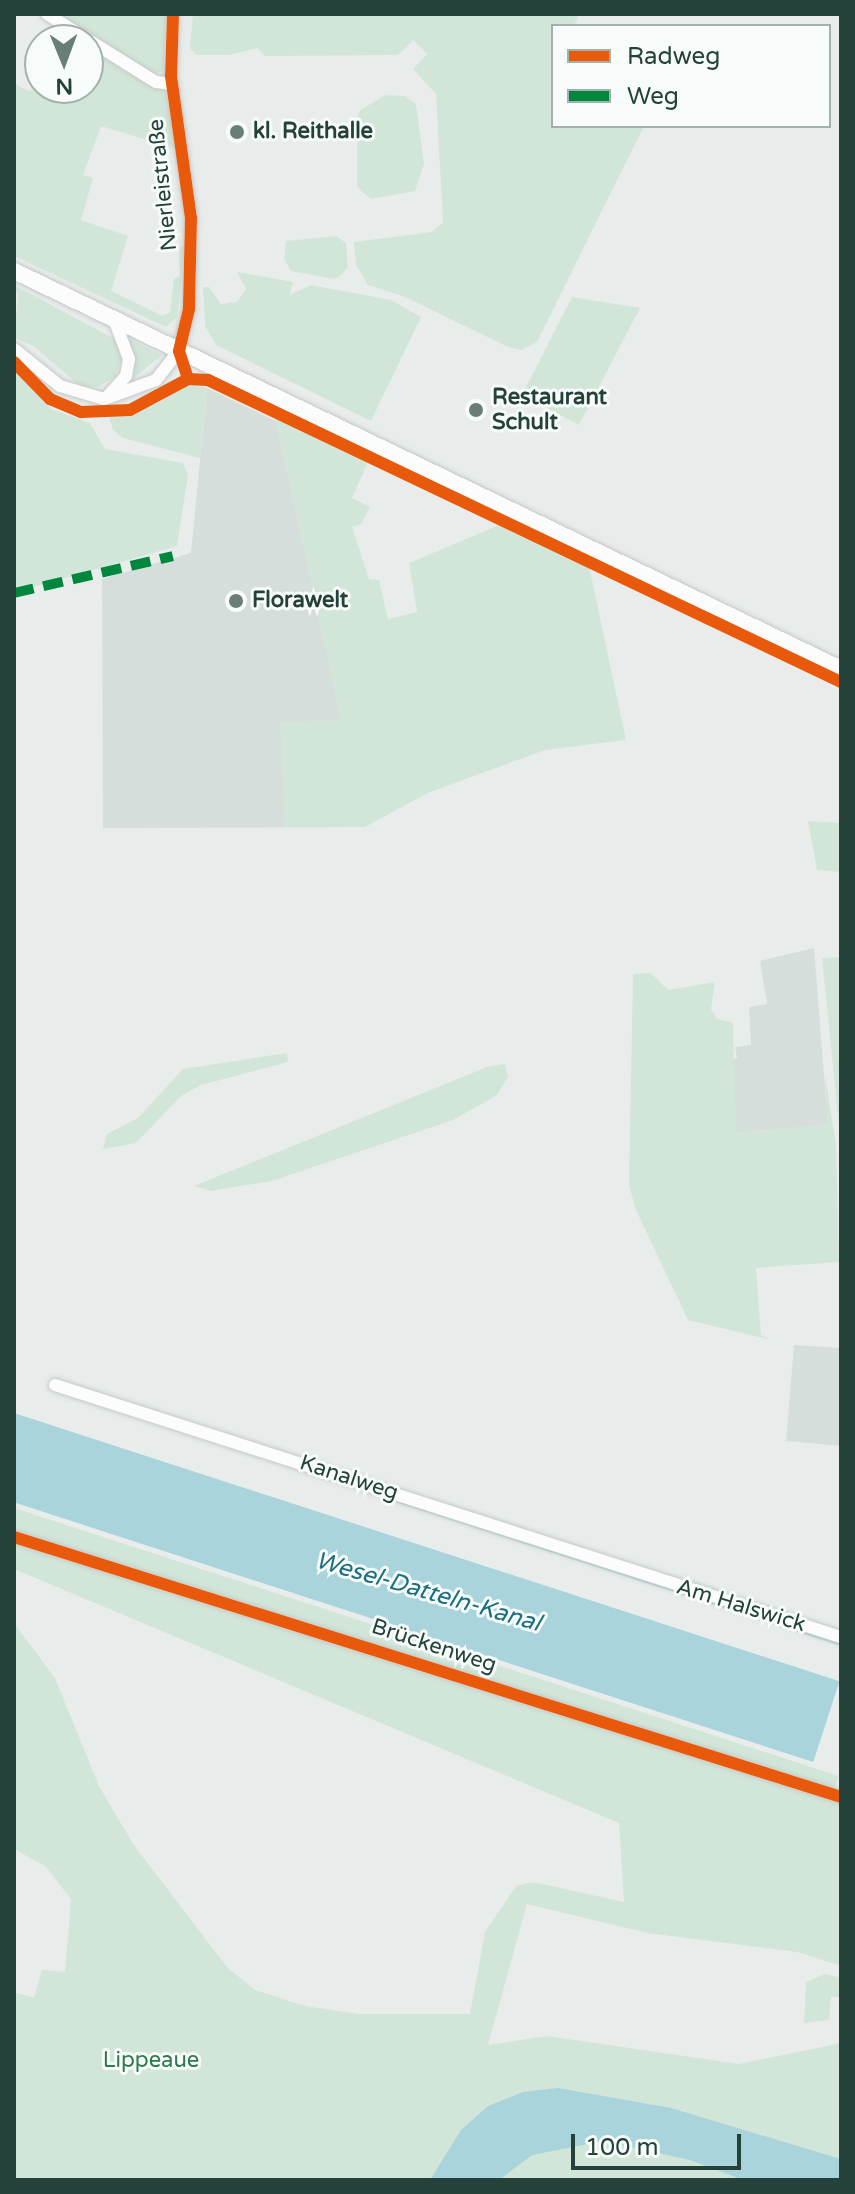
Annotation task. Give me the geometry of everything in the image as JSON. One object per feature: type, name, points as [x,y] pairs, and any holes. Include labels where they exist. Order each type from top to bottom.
[{"type":"main road","points":[[14,271],[841,669]]},
{"type":"street","points":[[47,14],[156,82],[172,84]]},
{"type":"street","name":"Nierleistraße","points":[[173,14],[172,84],[191,218],[189,309],[179,351]]},
{"type":"street","points":[[104,399],[126,376],[129,359],[114,319]]},
{"type":"street","points":[[14,349],[60,386],[104,399],[156,380],[179,351]]},
{"type":"street","name":"Kanalweg","points":[[55,1385],[641,1575]]},
{"type":"street","name":"Brückenweg","points":[[14,1537],[841,1797]]},
{"type":"street","name":"Am Halswick","points":[[641,1575],[841,1637]]},
{"type":"shaded area","points":[[207,388],[276,421],[365,827],[103,828],[102,579],[191,553]]},
{"type":"shaded area","points":[[814,948],[828,1125],[735,1133],[731,1060],[737,1058],[735,1047],[751,1045],[749,1007],[767,1004],[760,961]]},
{"type":"shaded area","points":[[794,1345],[841,1348],[841,1446],[786,1441]]},
{"type":"green space","points":[[51,14],[166,14],[164,71],[153,74],[104,45],[104,24],[68,24]]},
{"type":"green space","points":[[193,14],[579,14],[575,24],[551,24],[551,128],[643,128],[537,342],[521,350],[508,347],[405,297],[368,285],[356,265],[354,242],[432,232],[443,222],[436,94],[413,69],[427,54],[413,40],[398,55],[265,56],[257,48],[229,55],[196,55],[190,48]]},
{"type":"green space","points":[[104,53],[166,92],[177,149],[101,126],[83,175],[93,178],[81,220],[128,236],[111,291],[163,316],[170,312],[174,278],[180,277],[179,247],[185,246],[177,317],[166,327],[14,256],[14,83],[24,89],[24,104],[104,104]]},
{"type":"green space","points":[[386,95],[405,96],[416,104],[424,164],[415,191],[371,199],[357,187],[357,119],[360,110]]},
{"type":"green space","points":[[336,236],[346,243],[348,267],[341,275],[334,279],[291,271],[284,259],[286,241]]},
{"type":"green space","points":[[237,272],[293,282],[290,295],[311,285],[391,300],[421,317],[371,421],[216,345],[205,326],[203,287],[209,287],[221,304],[237,302],[246,289]]},
{"type":"green space","points":[[14,285],[118,341],[124,355],[115,377],[98,387],[80,386],[32,345],[14,338],[18,295]]},
{"type":"green space","points":[[572,297],[640,308],[579,425],[522,395]]},
{"type":"green space","points":[[131,340],[162,355],[130,381],[129,342]]},
{"type":"green space","points":[[16,370],[51,409],[90,423],[105,449],[183,463],[188,475],[177,546],[27,589],[14,587]]},
{"type":"green space","points":[[189,383],[207,388],[200,458],[123,438],[113,430],[109,417],[158,403]]},
{"type":"green space","points":[[275,417],[369,460],[352,498],[370,507],[361,524],[352,527],[369,579],[379,580],[388,619],[417,612],[409,563],[502,524],[589,566],[626,740],[545,750],[428,793],[365,827],[285,827],[280,722],[341,720]]},
{"type":"green space","points":[[808,821],[841,823],[841,872],[817,870]]},
{"type":"green space","points":[[841,957],[841,1145],[822,958]]},
{"type":"green space","points":[[651,973],[668,990],[715,982],[711,1009],[717,1019],[733,1023],[736,1133],[827,1125],[825,1075],[836,1146],[839,1262],[756,1268],[761,1335],[771,1340],[688,1320],[635,1208],[629,1184],[633,974]]},
{"type":"green space","points":[[287,1053],[288,1062],[201,1085],[181,1096],[136,1143],[103,1149],[107,1134],[138,1118],[183,1069]]},
{"type":"green space","points":[[505,1064],[508,1077],[496,1096],[453,1120],[272,1181],[211,1191],[194,1186],[487,1067]]},
{"type":"green space","points":[[14,1508],[839,1776],[831,1800],[14,1534]]},
{"type":"green space","name":"Lippeaue","points":[[14,1542],[841,1802],[841,1966],[797,1952],[647,1933],[527,1904],[488,2045],[547,2036],[739,2064],[841,2043],[841,2180],[14,2180],[14,1992],[34,1998],[42,1970],[65,1972],[71,1899],[45,1866],[14,1849],[14,1623],[55,1678],[99,1786],[133,1844],[227,1967],[255,1990],[305,2006],[359,2014],[470,2014],[485,1932],[516,1886],[533,1882],[624,1902],[619,1823],[14,1569]]},
{"type":"green space","points":[[825,1974],[841,1978],[841,1997],[831,1997],[829,2020],[804,2023],[806,1982]]},
{"type":"water","name":"Wesel-Datteln-Kanal","points":[[14,1413],[840,1681],[813,1762],[14,1502]]},
{"type":"water","points":[[558,2088],[671,2108],[841,2159],[841,2180],[743,2180],[690,2160],[603,2141],[532,2155],[499,2180],[430,2180],[461,2130],[488,2106],[523,2092]]},
{"type":"waterway","points":[[392,1499],[841,1644]]},
{"type":"marked path","points":[[14,593],[173,556]]},
{"type":"cycle path","points":[[173,14],[171,76],[191,218],[189,309],[179,351],[188,379]]},
{"type":"cycle path","points":[[14,362],[50,399],[81,412],[130,410],[188,379],[208,380],[841,682]]},
{"type":"cycle path","points":[[14,1537],[841,1797]]},
{"type":"place","name":"kl. Reithalle","points":[[237,132]]},
{"type":"place","name":"Restaurant Schult","points":[[476,410]]},
{"type":"place","name":"Florawelt","points":[[236,601]]}]
